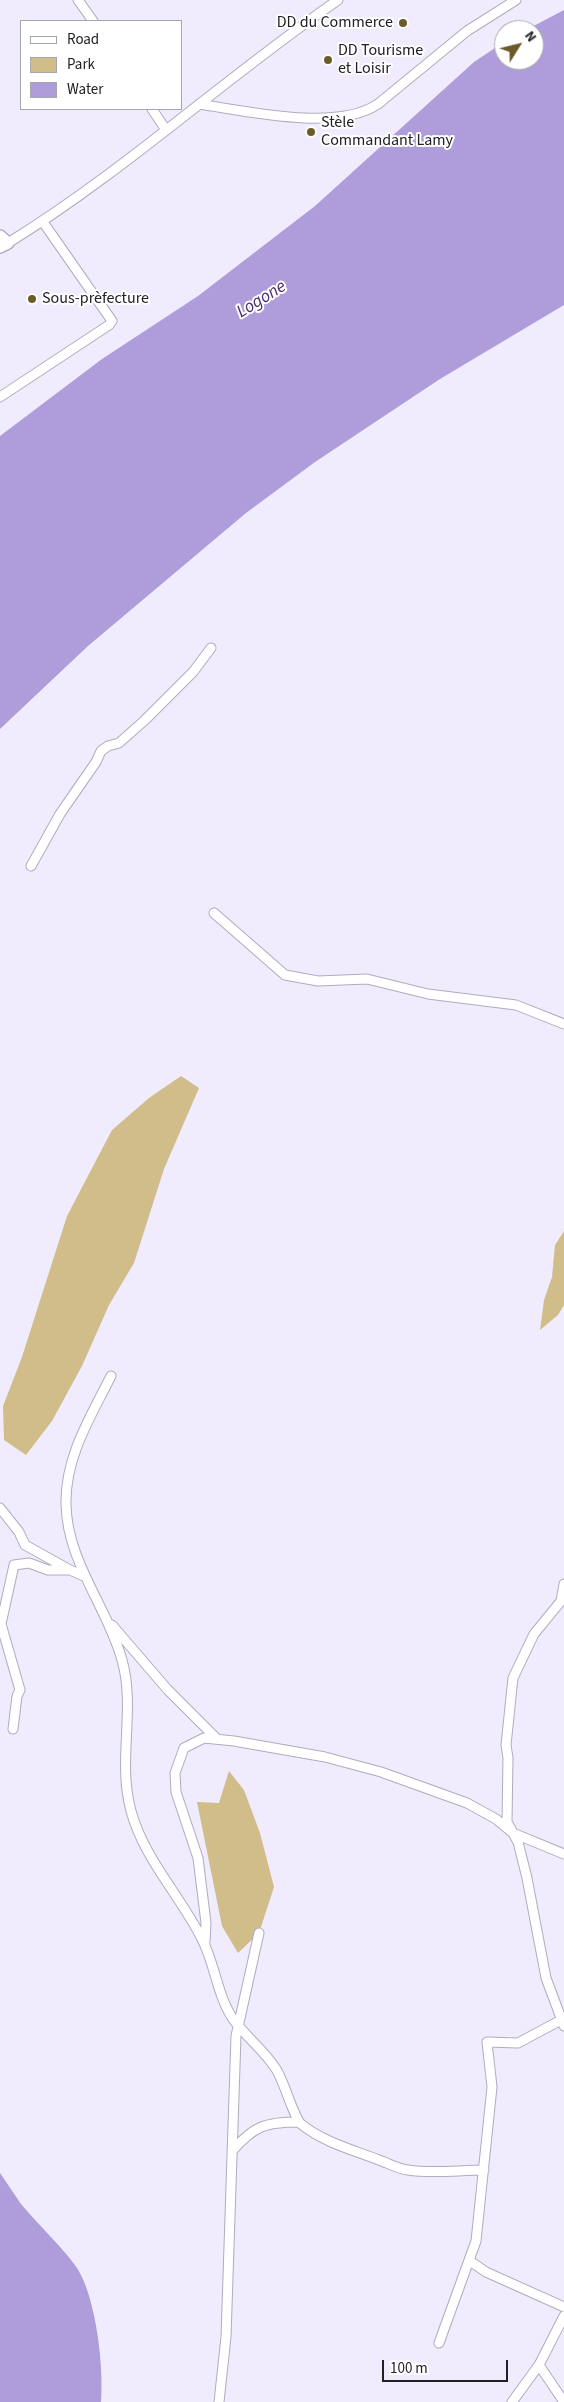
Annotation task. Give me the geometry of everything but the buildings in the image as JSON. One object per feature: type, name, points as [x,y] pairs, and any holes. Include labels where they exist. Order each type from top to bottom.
[{"type":"street","points":[[78,0],[92,20]]},
{"type":"street","points":[[199,104],[296,118],[322,118],[362,112],[378,104],[467,31],[516,0]]},
{"type":"street","points":[[3,242],[42,222],[68,205],[336,1]]},
{"type":"street","points":[[153,110],[166,130]]},
{"type":"street","points":[[0,396],[109,325],[112,321],[42,222]]},
{"type":"street","points":[[31,866],[60,814],[96,762],[101,751],[108,746],[119,743],[160,706],[193,672],[211,648]]},
{"type":"street","points":[[214,913],[285,975],[318,981],[367,979],[428,994],[516,1005],[564,1024]]},
{"type":"street","points":[[111,1376],[75,1450],[66,1486],[67,1522],[84,1576],[106,1619],[121,1656],[127,1686],[124,1769],[131,1811],[147,1850],[205,1945],[226,2005],[238,2025],[275,2067],[287,2090],[299,2122]]},
{"type":"street","points":[[0,1508],[20,1532],[25,1545],[84,1576]]},
{"type":"street","points":[[13,1729],[17,1696],[20,1690],[1,1624],[14,1565],[29,1563],[48,1570],[70,1570]]},
{"type":"street","points":[[440,2343],[476,2241],[492,2087],[487,2042],[518,2043],[562,2023],[546,1978],[527,1878],[518,1842],[507,1822],[508,1758],[506,1745],[513,1678],[534,1634],[561,1601],[564,1584]]},
{"type":"street","points":[[106,1619],[167,1689],[217,1739]]},
{"type":"street","points":[[205,1945],[206,1923],[198,1858],[176,1792],[175,1773],[184,1748],[204,1738],[325,1757],[381,1772],[466,1803],[496,1819],[513,1834],[564,1854]]},
{"type":"street","points":[[218,2402],[226,2338],[238,2025],[259,1933]]},
{"type":"street","points":[[232,2151],[247,2135],[261,2126],[278,2122],[299,2122],[322,2137],[407,2170],[484,2170]]},
{"type":"street","points":[[470,2261],[486,2272],[564,2307]]},
{"type":"street","points":[[512,2402],[539,2365],[564,2316]]},
{"type":"street","points":[[539,2365],[564,2402]]},
{"type":"green space","points":[[181,1076],[199,1088],[164,1169],[134,1263],[109,1305],[82,1366],[52,1421],[26,1455],[4,1440],[3,1406],[22,1357],[67,1216],[112,1130],[149,1098]]},
{"type":"green space","points":[[564,1231],[564,1305],[558,1315],[540,1330],[544,1300],[552,1277],[555,1245]]},
{"type":"green space","points":[[229,1771],[244,1790],[260,1833],[274,1887],[259,1933],[238,1953],[222,1926],[197,1802],[219,1803]]},
{"type":"water","name":"Logone","points":[[564,10],[564,305],[440,379],[315,462],[246,513],[88,646],[0,729],[0,436],[102,359],[198,296],[315,206],[474,62],[494,49],[494,70],[544,70],[544,21]]},
{"type":"water","points":[[0,2173],[21,2204],[71,2260],[84,2281],[94,2314],[100,2352],[101,2402],[0,2402]]},
{"type":"place","name":"DD du Commerce","points":[[403,23]]},
{"type":"place","name":"DD Tourisme et Loisir","points":[[328,60]]},
{"type":"place","name":"Stèle Commandant Lamy","points":[[311,132]]},
{"type":"place","name":"Sous-prèfecture","points":[[32,299]]}]
